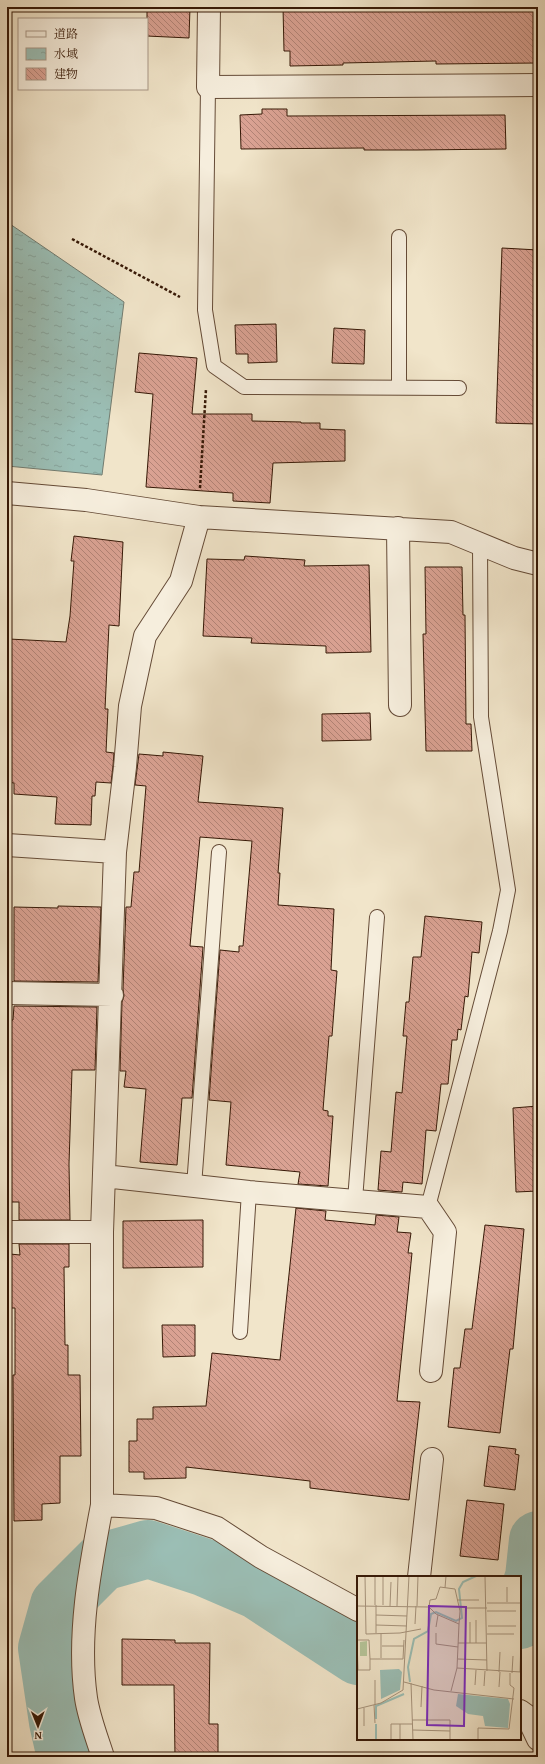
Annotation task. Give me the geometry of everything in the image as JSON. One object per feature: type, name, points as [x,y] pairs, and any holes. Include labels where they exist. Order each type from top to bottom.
[{"type":"street","points":[[209,7],[208,87],[538,85]]},
{"type":"street","points":[[7,493],[86,500],[199,517],[451,532],[514,558],[538,564]]},
{"type":"street","points":[[103,1757],[86,1700],[82,1656],[92,1556],[102,1505],[102,1232],[112,995],[115,852],[125,767],[130,706],[145,636],[181,581],[199,517]]},
{"type":"street","points":[[398,528],[400,705]]},
{"type":"street","points":[[7,845],[115,852]]},
{"type":"street","points":[[7,993],[112,995]]},
{"type":"street","points":[[104,1176],[249,1192],[428,1207],[445,1232],[431,1371]]},
{"type":"street","points":[[7,1232],[102,1232]]},
{"type":"street","points":[[419,1576],[432,1459]]},
{"type":"street","points":[[102,1505],[156,1508],[217,1528],[261,1557],[357,1609]]},
{"type":"street","points":[[521,1712],[527,1716],[538,1738]]},
{"type":"lane","points":[[208,87],[205,310],[214,366],[244,387],[459,388]]},
{"type":"lane","points":[[399,237],[399,387]]},
{"type":"lane","points":[[428,1207],[500,931],[508,890],[482,717],[480,544]]},
{"type":"lane","points":[[194,1186],[219,852]]},
{"type":"lane","points":[[355,1200],[377,917]]},
{"type":"lane","points":[[240,1332],[249,1192]]},
{"type":"path","points":[[72,239],[205,310]]},
{"type":"path","points":[[199,517],[206,385],[214,366]]},
{"type":"water","points":[[7,222],[124,302],[102,475],[7,466]]},
{"type":"building","points":[[147,7],[190,7],[189,38],[148,36]]},
{"type":"building","points":[[283,7],[538,7],[538,63],[436,64],[436,61],[290,66],[290,51],[284,51]]},
{"type":"building","points":[[262,109],[287,109],[287,116],[505,115],[506,149],[241,149],[240,115],[262,114]]},
{"type":"building","points":[[502,248],[538,250],[538,424],[496,423]]},
{"type":"building","points":[[276,324],[277,362],[248,363],[248,354],[236,354],[235,325]]},
{"type":"building","points":[[334,328],[365,330],[364,364],[332,363]]},
{"type":"building","points":[[139,353],[197,358],[192,414],[252,414],[252,421],[320,423],[320,429],[345,430],[345,461],[273,463],[270,503],[233,501],[233,493],[146,487],[153,394],[135,392]]},
{"type":"building","points":[[74,536],[123,542],[119,626],[109,625],[105,709],[108,709],[106,752],[114,753],[113,766],[111,783],[96,782],[95,796],[92,796],[91,825],[55,824],[57,797],[14,794],[14,783],[7,782],[7,744],[11,667],[8,666],[9,639],[66,642],[70,616],[74,561],[71,561]]},
{"type":"building","points":[[245,556],[305,560],[304,566],[369,565],[371,652],[326,653],[326,646],[251,643],[252,638],[203,636],[207,559],[244,560]]},
{"type":"building","points":[[425,567],[462,567],[463,615],[465,615],[466,724],[471,724],[472,751],[426,751],[423,634],[426,634]]},
{"type":"building","points":[[370,713],[371,740],[322,741],[322,714]]},
{"type":"building","points":[[163,752],[203,756],[198,802],[283,808],[278,873],[280,873],[278,905],[334,909],[331,970],[337,971],[332,1036],[329,1036],[323,1110],[328,1111],[328,1116],[333,1116],[328,1186],[298,1184],[300,1172],[226,1165],[231,1102],[209,1100],[220,950],[239,952],[239,946],[243,946],[252,841],[200,837],[190,946],[203,947],[192,1098],[182,1098],[177,1165],[140,1162],[146,1089],[124,1087],[126,1071],[120,1071],[122,1002],[124,996],[126,907],[131,907],[134,872],[139,872],[146,786],[135,785],[139,754],[163,756]]},
{"type":"building","points":[[58,906],[101,907],[98,982],[14,981],[14,907],[58,908]]},
{"type":"building","points":[[425,916],[482,922],[479,953],[472,952],[468,997],[465,996],[461,1030],[458,1029],[457,1040],[452,1040],[448,1084],[441,1084],[436,1131],[426,1130],[422,1184],[403,1182],[402,1192],[378,1190],[381,1151],[391,1152],[396,1092],[402,1093],[407,1036],[403,1036],[406,1002],[409,1002],[413,957],[421,957]]},
{"type":"building","points":[[14,1006],[97,1007],[95,1070],[72,1070],[69,1164],[70,1220],[19,1220],[19,1202],[7,1202],[7,1020],[13,1020]]},
{"type":"building","points":[[538,1106],[538,1191],[516,1192],[513,1108]]},
{"type":"building","points":[[296,1208],[326,1211],[325,1220],[375,1225],[376,1215],[399,1217],[397,1232],[411,1233],[408,1253],[412,1253],[397,1401],[420,1402],[409,1500],[310,1488],[310,1481],[186,1467],[186,1478],[144,1479],[144,1472],[129,1472],[129,1441],[137,1441],[137,1419],[153,1419],[153,1407],[206,1406],[212,1353],[280,1360]]},
{"type":"building","points":[[203,1220],[203,1267],[123,1268],[123,1221]]},
{"type":"building","points":[[485,1225],[524,1229],[513,1349],[510,1349],[500,1433],[448,1427],[454,1368],[460,1368],[465,1329],[472,1329]]},
{"type":"building","points":[[19,1244],[69,1244],[69,1267],[64,1267],[65,1345],[68,1345],[68,1375],[80,1375],[81,1456],[60,1456],[60,1503],[42,1504],[42,1520],[14,1521],[13,1375],[15,1375],[15,1308],[11,1308],[10,1254],[20,1255]]},
{"type":"building","points":[[162,1325],[195,1325],[195,1356],[163,1357]]},
{"type":"building","points":[[489,1446],[516,1449],[515,1454],[519,1455],[515,1490],[484,1486]]},
{"type":"building","points":[[467,1500],[504,1504],[498,1560],[460,1556]]},
{"type":"building","points":[[122,1639],[175,1640],[175,1643],[210,1643],[209,1724],[218,1724],[218,1757],[175,1757],[174,1685],[122,1685]]},
{"type":"waterway","points":[[521,1617],[534,1577],[538,1540]]},
{"type":"waterway","points":[[66,1757],[58,1722],[47,1648],[59,1605],[102,1562],[148,1549],[206,1568],[257,1590],[357,1655]]}]
